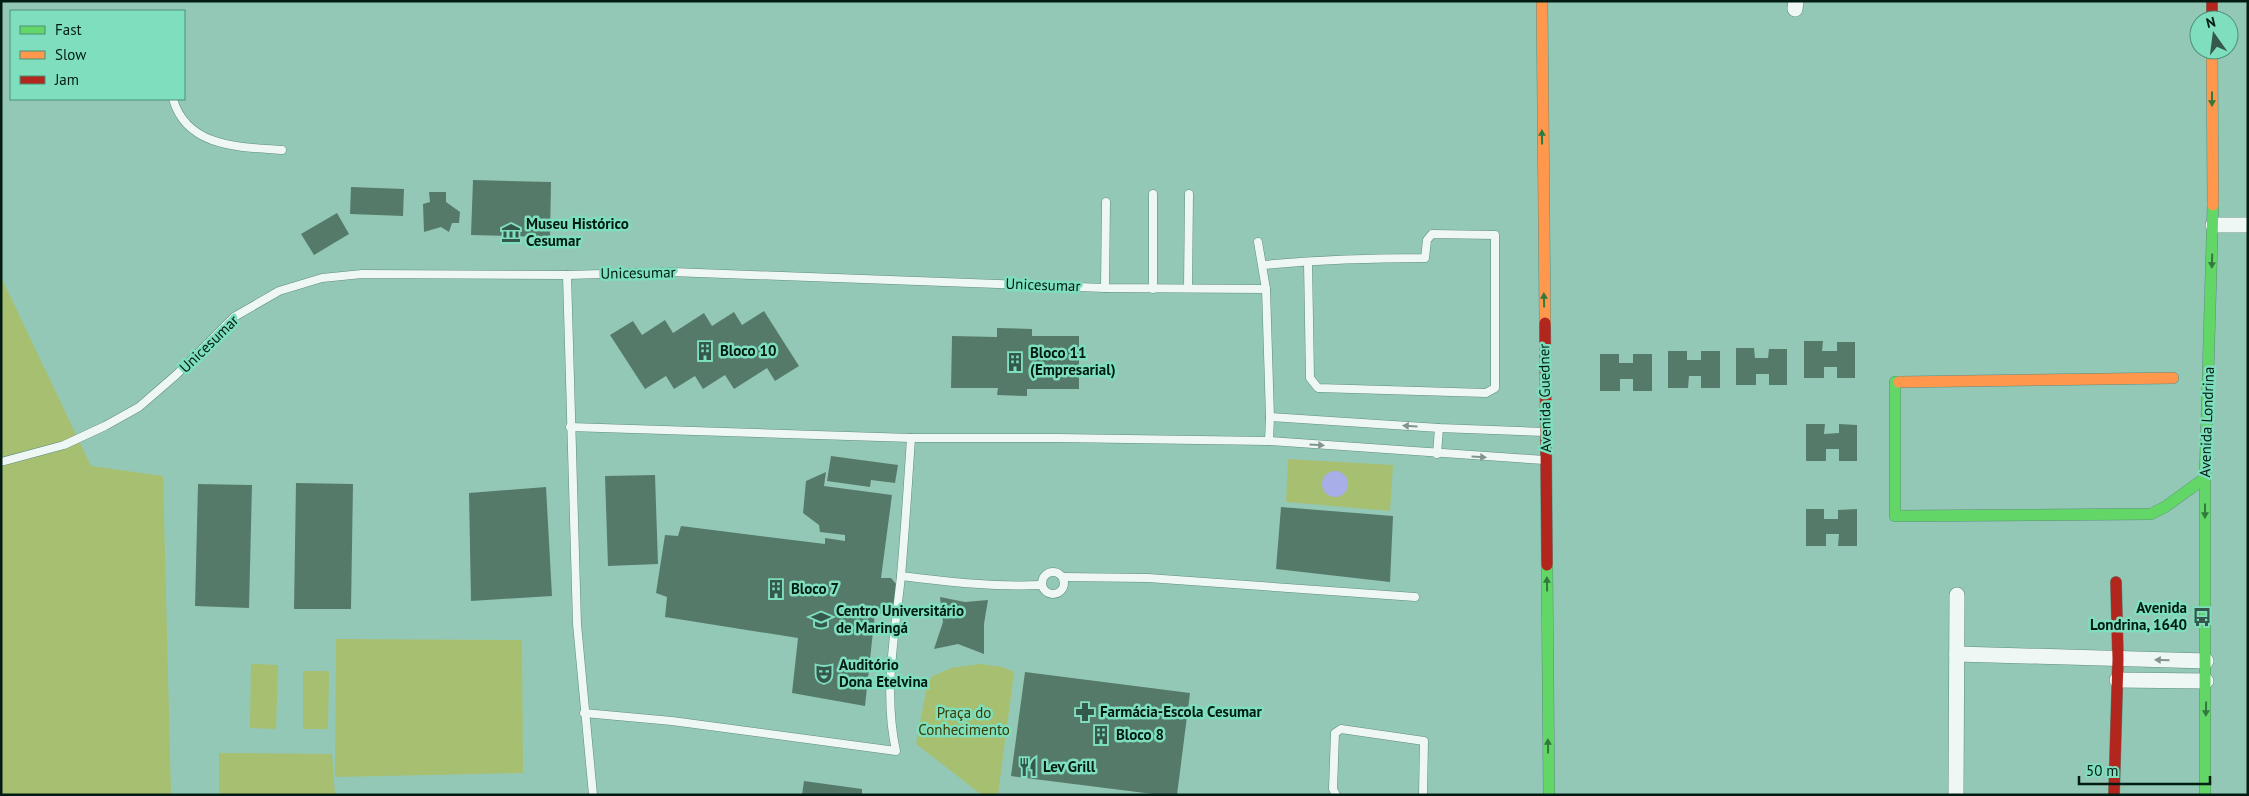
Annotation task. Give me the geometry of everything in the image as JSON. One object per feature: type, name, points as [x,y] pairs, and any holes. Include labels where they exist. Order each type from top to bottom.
[{"type":"street","name":"Avenida Guedner","points":[[1542,1],[1549,795]]},
{"type":"street","name":"Avenida Londrina","points":[[2205,795],[2205,478],[2213,225],[2212,60]]},
{"type":"street","points":[[2213,225],[2248,225]]},
{"type":"street","points":[[2173,378],[1895,382],[1895,516],[2137,516],[2151,514],[2165,507],[2205,478]]},
{"type":"street","points":[[2114,795],[2118,659],[2116,582]]},
{"type":"street","points":[[1956,795],[1957,595]]},
{"type":"street","points":[[1957,654],[2206,662]]},
{"type":"street","points":[[2117,680],[2206,681]]},
{"type":"lane","points":[[173,100],[177,113],[187,125],[204,137],[232,146],[282,150]]},
{"type":"lane","points":[[1152,289],[1153,194]]},
{"type":"lane","points":[[1188,288],[1189,194]]},
{"type":"lane","points":[[1106,202],[1106,288]]},
{"type":"lane","points":[[1263,265],[1308,262],[1425,258],[1427,240],[1432,234],[1495,234],[1495,388],[1486,393],[1318,388],[1310,378],[1308,262]]},
{"type":"lane","points":[[1258,242],[1266,289],[1269,441]]},
{"type":"lane","name":"Unicesumar","points":[[1,462],[64,445],[105,426],[139,406],[176,375],[234,317],[279,291],[322,278],[362,274],[567,275],[672,272],[1106,288],[1266,289]]},
{"type":"lane","points":[[567,275],[576,624],[593,795]]},
{"type":"lane","points":[[1270,417],[1439,428],[1546,432]]},
{"type":"lane","points":[[570,427],[911,438],[1269,441],[1546,460]]},
{"type":"lane","points":[[1437,454],[1439,428]]},
{"type":"lane","points":[[584,713],[672,721],[896,750],[891,727],[890,668],[901,576],[911,438]]},
{"type":"lane","points":[[1063,577],[1064,587],[1057,594],[1047,593],[1042,585],[1045,575],[1049,573],[1059,574],[1063,577],[1148,578],[1415,597]]},
{"type":"lane","points":[[901,576],[958,583],[1008,586],[1042,585]]},
{"type":"lane","points":[[1336,795],[1333,789],[1335,733],[1340,729],[1424,741],[1423,795]]},
{"type":"green space","points":[[1,277],[91,466],[163,476],[171,795],[1,795]]},
{"type":"green space","points":[[1288,459],[1393,465],[1390,511],[1286,502]]},
{"type":"green space","points":[[336,639],[522,640],[523,773],[335,777]]},
{"type":"green space","points":[[251,664],[278,665],[276,729],[250,728]]},
{"type":"green space","name":"Praça do Conhecimento","points":[[980,664],[1002,667],[1014,672],[998,795],[982,795],[916,744],[926,691],[931,677],[951,668]]},
{"type":"green space","points":[[303,671],[329,671],[328,729],[303,729]]},
{"type":"green space","points":[[219,753],[332,754],[335,795],[219,795]]},
{"type":"water","points":[[1335,471],[1344,475],[1348,484],[1344,493],[1335,497],[1326,493],[1322,484],[1326,475]]},
{"type":"building","points":[[473,180],[551,182],[550,237],[471,235]]},
{"type":"building","points":[[351,187],[404,189],[403,216],[350,214]]},
{"type":"building","points":[[429,192],[446,192],[446,202],[460,212],[459,223],[452,223],[449,232],[441,227],[424,232],[423,204],[430,202]]},
{"type":"building","points":[[337,213],[349,234],[314,255],[301,234]]},
{"type":"building","name":"Bloco 10","points":[[764,311],[799,366],[775,381],[767,368],[734,389],[725,375],[703,389],[695,376],[674,389],[666,376],[645,389],[610,335],[633,321],[642,335],[665,320],[673,333],[704,313],[712,326],[734,312],[742,325]]},
{"type":"building","name":"Bloco 11 (Empresarial)","points":[[997,328],[1032,329],[1032,336],[1079,336],[1079,389],[1027,389],[1027,396],[997,395],[998,388],[951,388],[952,336],[997,337]]},
{"type":"building","points":[[1804,341],[1823,341],[1822,351],[1837,351],[1837,342],[1855,342],[1855,378],[1837,378],[1837,367],[1824,367],[1824,378],[1804,378]]},
{"type":"building","points":[[1736,348],[1754,348],[1755,358],[1768,358],[1769,349],[1787,349],[1787,385],[1769,385],[1769,374],[1756,374],[1756,385],[1736,385]]},
{"type":"building","points":[[1668,351],[1687,351],[1687,360],[1701,360],[1701,351],[1720,351],[1720,388],[1701,388],[1701,376],[1689,376],[1688,388],[1668,388]]},
{"type":"building","points":[[1600,354],[1619,354],[1619,363],[1633,363],[1633,354],[1652,354],[1652,391],[1633,391],[1633,379],[1620,379],[1620,391],[1600,391]]},
{"type":"building","points":[[1806,424],[1825,424],[1824,434],[1839,433],[1839,424],[1857,425],[1857,461],[1839,461],[1839,449],[1826,449],[1826,461],[1806,461]]},
{"type":"building","points":[[831,456],[898,465],[895,483],[871,480],[870,487],[827,481]]},
{"type":"building","name":"Bloco 7","points":[[826,472],[824,486],[892,495],[881,578],[891,578],[896,584],[894,612],[886,614],[875,613],[865,706],[792,693],[798,638],[665,617],[667,597],[656,593],[665,535],[678,536],[681,526],[825,544],[825,538],[845,541],[845,535],[820,532],[819,525],[803,513],[806,481]]},
{"type":"building","points":[[655,475],[658,564],[608,566],[605,476]]},
{"type":"building","points":[[296,483],[353,484],[351,609],[294,609]]},
{"type":"building","points":[[198,484],[252,485],[249,608],[195,606]]},
{"type":"building","points":[[546,487],[552,596],[471,601],[469,493]]},
{"type":"building","points":[[1281,507],[1393,516],[1390,582],[1276,569]]},
{"type":"building","points":[[1806,509],[1824,509],[1824,519],[1838,519],[1838,510],[1857,509],[1857,546],[1838,546],[1839,534],[1826,534],[1826,546],[1806,546]]},
{"type":"building","points":[[940,597],[965,602],[988,600],[984,624],[984,654],[958,644],[934,649],[943,622]]},
{"type":"building","name":"Bloco 8","points":[[1025,672],[1190,693],[1177,795],[1161,795],[1011,776]]},
{"type":"building","points":[[804,781],[862,789],[862,795],[802,795]]},
{"type":"traffic: fast","points":[[2205,795],[2205,478],[2213,205]]},
{"type":"traffic: fast","points":[[1899,382],[1895,382],[1895,516],[2151,514],[2165,507],[2205,478]]},
{"type":"traffic: fast","points":[[1547,565],[1549,795]]},
{"type":"traffic: slow","points":[[1542,1],[1545,323]]},
{"type":"traffic: slow","points":[[2212,60],[2213,205]]},
{"type":"traffic: slow","points":[[1899,382],[2173,378]]},
{"type":"traffic: jam","points":[[2212,1],[2212,10]]},
{"type":"traffic: jam","points":[[1545,323],[1547,565]]},
{"type":"traffic: jam","points":[[2114,795],[2118,659],[2116,582]]},
{"type":"place","name":"Museu Histórico Cesumar","points":[[511,233]]},
{"type":"place","name":"Bloco 10","points":[[705,351]]},
{"type":"place","name":"Bloco 11 (Empresarial)","points":[[1015,362]]},
{"type":"place","name":"Bloco 7","points":[[776,589]]},
{"type":"place","name":"Avenida Londrina, 1640","points":[[2202,617]]},
{"type":"place","name":"Centro Universitário de Maringá","points":[[821,620]]},
{"type":"place","name":"Auditório Dona Etelvina","points":[[824,674]]},
{"type":"place","name":"Farmácia-Escola Cesumar","points":[[1085,712]]},
{"type":"place","name":"Bloco 8","points":[[1101,735]]},
{"type":"place","name":"Lev Grill","points":[[1028,767]]}]
